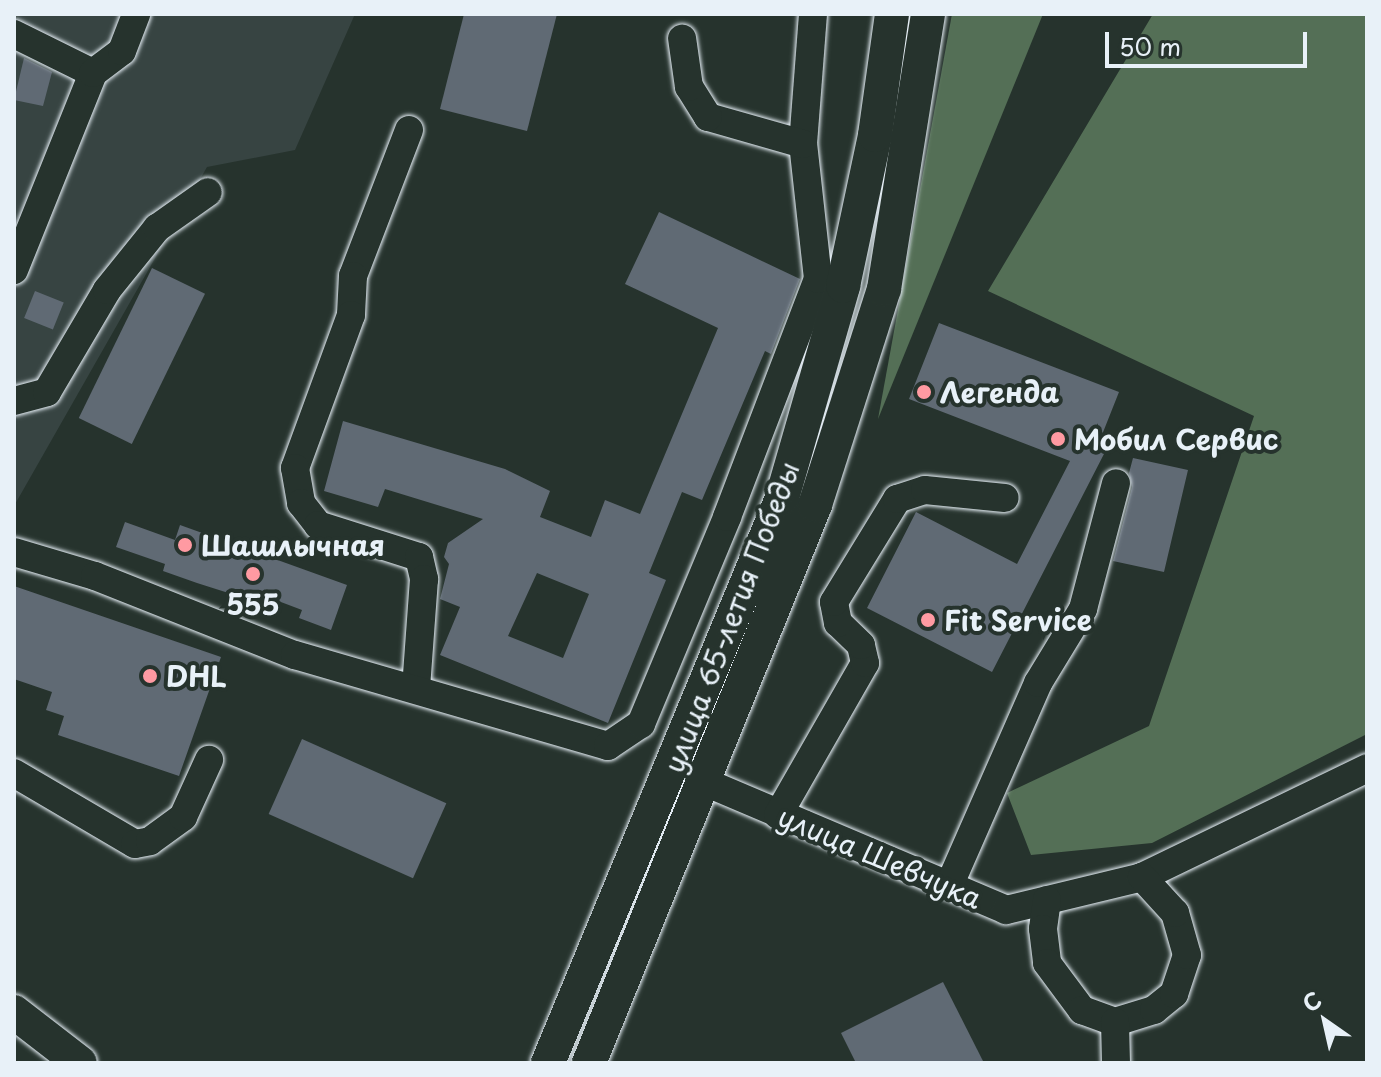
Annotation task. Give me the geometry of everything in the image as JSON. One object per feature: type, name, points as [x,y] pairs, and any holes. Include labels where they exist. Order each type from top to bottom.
[{"type":"main road","name":"улица 65-летия Победы","points":[[548,1063],[782,498],[843,286],[875,135],[892,14]]},
{"type":"main road","name":"улица 65-летия Победы","points":[[589,1063],[815,505],[884,289],[928,14]]},
{"type":"main road","points":[[14,1012],[80,1063]]},
{"type":"street","points":[[14,270],[93,73],[122,51],[136,14]]},
{"type":"street","points":[[14,552],[95,576],[295,655],[608,746],[641,724],[727,517],[818,279],[803,144],[813,14]]},
{"type":"street","points":[[14,34],[93,73]]},
{"type":"street","points":[[682,38],[689,87],[708,117],[803,144]]},
{"type":"street","points":[[409,130],[353,276],[351,315],[295,468],[301,503],[318,525],[419,557],[424,579],[416,688]]},
{"type":"street","points":[[14,401],[47,392],[107,290],[157,228],[208,192]]},
{"type":"street","points":[[949,886],[1038,683],[1083,609],[1116,483]]},
{"type":"street","points":[[778,815],[865,663],[861,645],[838,623],[834,602],[897,499],[925,490],[1005,498]]},
{"type":"street","points":[[14,773],[135,844],[150,841],[183,817],[209,760]]},
{"type":"street","name":"улица Шевчука","points":[[705,782],[1006,910],[1142,877],[1367,768]]},
{"type":"street","points":[[1047,900],[1043,929],[1047,963],[1082,1010],[1115,1022],[1154,1010],[1174,994],[1187,955],[1175,913],[1142,877]]},
{"type":"street","points":[[1115,1022],[1116,1063]]},
{"type":"shaded area","points":[[14,14],[355,14],[295,150],[207,167],[14,506]]},
{"type":"green space","points":[[952,14],[1043,14],[878,419]]},
{"type":"green space","points":[[1153,14],[1367,14],[1367,734],[1152,843],[1031,855],[1007,793],[1149,726],[1254,416],[988,291]]},
{"type":"building","points":[[464,14],[557,14],[527,131],[440,109]]},
{"type":"building","points":[[24,58],[52,72],[43,106],[14,100]]},
{"type":"building","points":[[659,212],[800,279],[771,354],[765,351],[702,500],[682,492],[649,573],[666,580],[608,723],[440,655],[460,607],[440,599],[449,564],[444,557],[448,543],[483,519],[385,489],[378,507],[324,491],[343,421],[505,469],[550,491],[540,517],[591,537],[605,500],[640,514],[718,328],[625,284]],"holes":[[[537,573],[589,594],[563,658],[508,636]]]},
{"type":"building","points":[[152,268],[205,294],[132,444],[79,418]]},
{"type":"building","points":[[35,291],[64,303],[53,330],[24,318]]},
{"type":"building","points":[[939,323],[1119,392],[1096,450],[1105,452],[992,672],[867,608],[916,512],[1017,564],[1070,461],[909,399]]},
{"type":"building","points":[[1133,458],[1188,470],[1164,572],[1113,561],[1132,487],[1129,473]]},
{"type":"building","points":[[125,522],[175,540],[180,525],[347,585],[331,630],[299,618],[302,610],[265,596],[260,603],[197,583],[163,571],[165,564],[116,547]]},
{"type":"building","points":[[14,586],[221,657],[179,776],[58,735],[64,716],[46,710],[52,692],[14,679]]},
{"type":"building","points":[[302,739],[446,803],[413,878],[269,814]]},
{"type":"building","points":[[943,982],[984,1063],[856,1063],[841,1033]]},
{"type":"place","name":"Легенда","points":[[924,392]]},
{"type":"place","name":"Мобил Сервис","points":[[1058,439]]},
{"type":"place","name":"Шашлычная","points":[[185,545]]},
{"type":"place","name":"555","points":[[253,574]]},
{"type":"place","name":"Fit Service","points":[[928,620]]},
{"type":"place","name":"DHL","points":[[150,676]]}]
